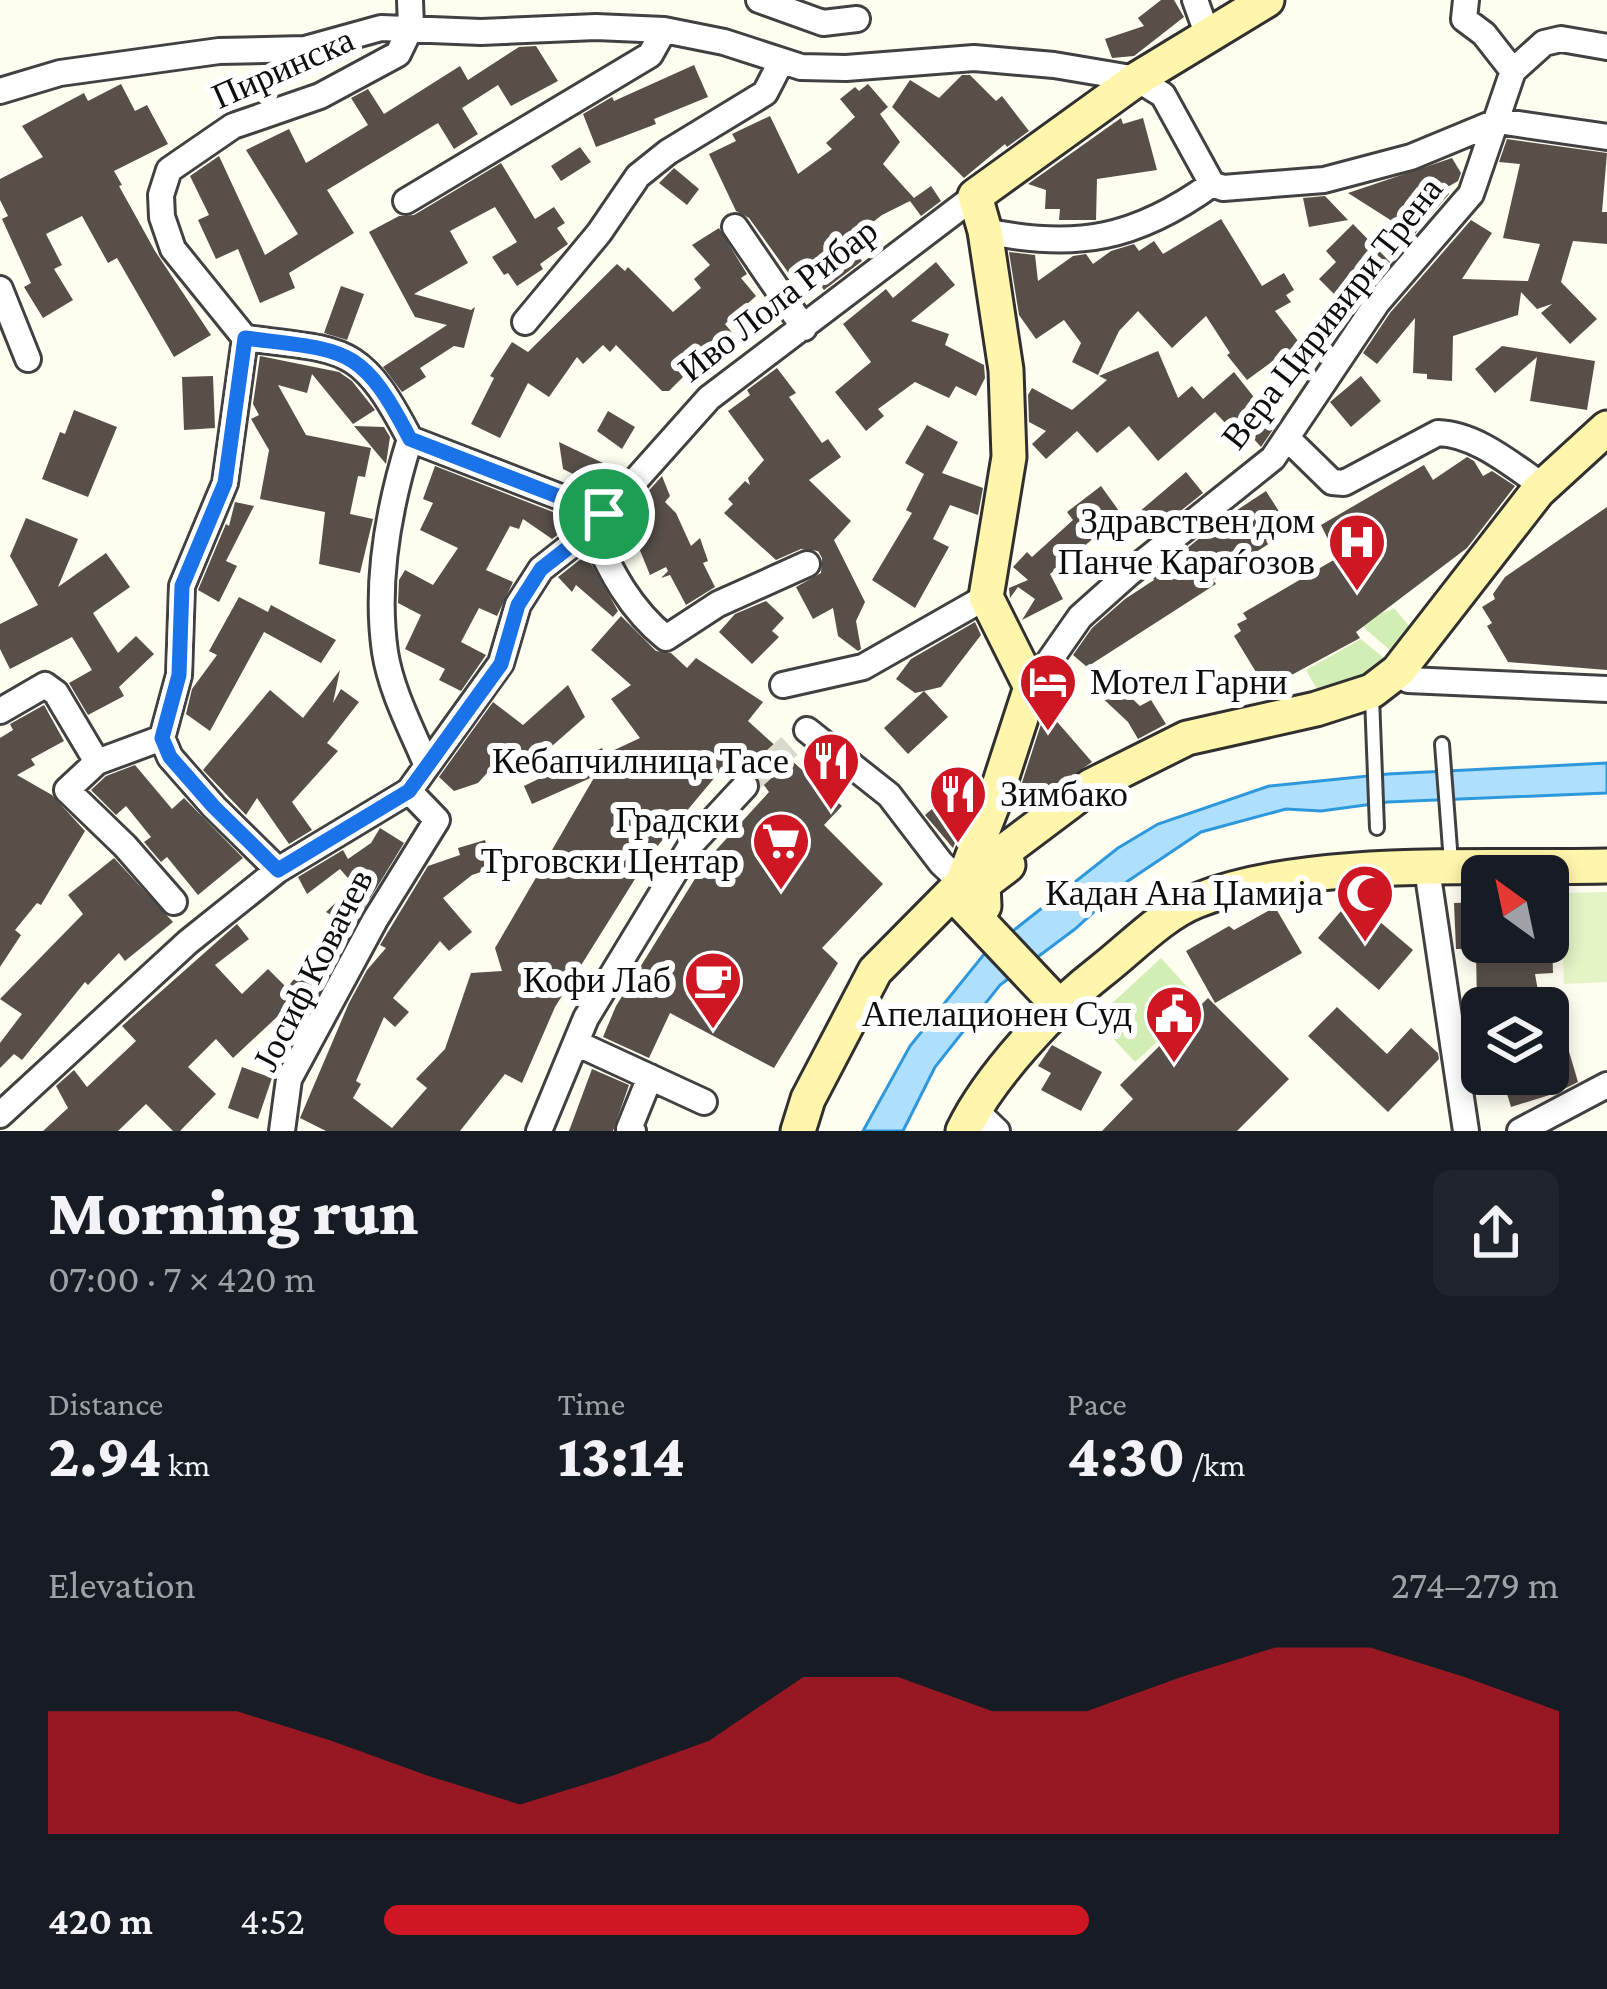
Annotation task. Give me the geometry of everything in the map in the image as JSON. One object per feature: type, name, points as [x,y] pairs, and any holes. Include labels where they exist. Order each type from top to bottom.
[{"type":"street","points":[[410,0],[411,27]]},
{"type":"street","points":[[758,0],[823,22],[857,19]]},
{"type":"street","points":[[1195,0],[1208,36]]},
{"type":"street","name":"Иво Лола Рибар","points":[[0,1115],[188,942],[278,870],[409,791],[501,664],[518,605],[541,569],[598,522],[709,398],[1137,79],[1267,0]]},
{"type":"street","points":[[1466,0],[1464,19],[1484,34],[1513,71],[1544,44],[1561,39],[1607,47]]},
{"type":"street","name":"Пиринска","points":[[245,338],[173,249],[162,217],[161,195],[169,170],[233,126],[320,96],[398,54],[411,27]]},
{"type":"street","points":[[0,91],[60,73],[219,51],[305,49],[382,28],[664,30],[724,42],[790,64],[845,68],[974,58],[1054,64],[1137,79],[1162,95],[1212,184]]},
{"type":"street","points":[[406,201],[650,55],[664,30]]},
{"type":"street","points":[[524,322],[599,232],[638,176],[668,152],[765,93],[790,64]]},
{"type":"street","name":"Вера Циривири Трена","points":[[1031,687],[1080,617],[1273,458],[1377,303],[1471,194],[1513,71]]},
{"type":"street","points":[[985,231],[1039,242],[1113,236],[1177,209],[1212,184],[1239,188],[1324,180],[1411,157],[1498,121],[1607,137]]},
{"type":"street","points":[[974,903],[1031,687],[986,597],[1009,457],[1006,370],[985,231],[975,196]]},
{"type":"street","points":[[735,227],[804,328]]},
{"type":"street","points":[[0,289],[28,359]]},
{"type":"street","points":[[278,870],[170,757],[162,738],[179,675],[182,586],[225,483],[245,338],[325,348],[354,359],[389,399],[410,439],[598,522],[612,576],[648,623],[666,638],[718,604],[807,564]]},
{"type":"street","points":[[1388,686],[1543,486],[1607,428]]},
{"type":"street","points":[[1287,438],[1332,482],[1344,483],[1438,433],[1454,434],[1496,454],[1543,486]]},
{"type":"street","points":[[410,439],[393,495],[381,606],[391,676],[427,766]]},
{"type":"street","points":[[798,1131],[808,1099],[875,971],[974,903],[983,884],[1097,796],[1192,749],[1319,720],[1388,686],[1547,498],[1607,443]]},
{"type":"street","points":[[783,685],[863,667],[986,597]]},
{"type":"street","points":[[0,711],[45,685],[56,694],[97,762]]},
{"type":"street","points":[[990,832],[1029,833],[1091,786],[1186,738],[1316,709],[1388,686],[1607,689]]},
{"type":"street","points":[[807,730],[889,795],[974,903],[1054,991]]},
{"type":"street","points":[[162,738],[97,762],[67,790],[174,902]]},
{"type":"street","points":[[539,1131],[586,1018],[692,842],[745,787]]},
{"type":"street","name":"Јосиф Ковачев","points":[[282,1131],[289,1079],[375,920],[437,820],[409,791]]},
{"type":"street","points":[[1443,858],[1466,1131]]},
{"type":"street","points":[[978,1124],[1054,991],[1192,903],[1306,875],[1443,858],[1607,866]]},
{"type":"street","points":[[576,1043],[704,1102]]},
{"type":"street","points":[[634,1131],[629,1130],[650,1077]]},
{"type":"street","points":[[1520,1131],[1607,1084]]},
{"type":"lane","points":[[1377,828],[1374,737],[1388,686]]},
{"type":"lane","points":[[1442,744],[1443,858]]},
{"type":"green space","points":[[1366,586],[1384,613],[1394,608],[1411,628],[1391,651],[1348,614]]},
{"type":"green space","points":[[1361,639],[1385,659],[1354,681],[1318,691],[1306,670]]},
{"type":"green space","points":[[1607,892],[1607,982],[1564,984],[1563,963],[1569,963],[1569,893]]},
{"type":"green space","points":[[1161,958],[1201,1002],[1135,1062],[1095,1019]]},
{"type":"water","points":[[1607,763],[1607,793],[1388,802],[1321,811],[1286,809],[1201,832],[1128,881],[1075,929],[1000,985],[935,1067],[903,1131],[863,1131],[910,1046],[985,953],[1118,848],[1158,824],[1269,786],[1388,774]]},
{"type":"building","points":[[1161,0],[1174,0],[1184,17],[1134,56],[1112,58],[1105,39],[1144,26],[1138,18]]},
{"type":"building","points":[[536,46],[558,81],[511,106],[498,85],[462,108],[478,134],[454,149],[438,123],[327,190],[354,233],[289,273],[295,288],[260,303],[238,249],[216,259],[198,220],[209,215],[190,176],[219,156],[265,255],[298,234],[246,150],[289,129],[306,163],[368,125],[351,98],[368,89],[384,114],[460,66],[468,80],[519,47]]},
{"type":"building","points":[[694,65],[708,97],[596,147],[583,114],[612,97],[614,101]]},
{"type":"building","points":[[962,75],[970,75],[996,101],[1002,96],[1029,131],[964,178],[892,107],[910,80],[939,98]]},
{"type":"building","points":[[121,84],[135,111],[147,105],[168,144],[114,171],[119,186],[211,335],[174,357],[117,258],[108,263],[82,216],[46,234],[62,265],[54,269],[73,300],[43,318],[24,287],[31,283],[2,219],[8,216],[0,200],[0,179],[43,157],[22,126],[84,93],[88,101]]},
{"type":"building","points":[[868,84],[888,107],[880,114],[900,142],[883,164],[914,198],[931,186],[941,201],[921,216],[910,201],[882,215],[847,242],[862,261],[824,290],[803,265],[790,275],[749,218],[736,211],[709,154],[736,141],[732,134],[770,116],[798,174],[832,149],[826,143],[855,117],[840,99]]},
{"type":"building","points":[[1121,118],[1123,124],[1143,118],[1157,170],[1097,179],[1096,220],[1059,220],[1060,209],[1045,209],[1046,190],[1028,184]]},
{"type":"building","points":[[1507,139],[1607,153],[1602,212],[1607,212],[1607,244],[1573,241],[1561,282],[1597,319],[1570,344],[1541,313],[1552,304],[1537,309],[1521,292],[1518,315],[1453,336],[1452,381],[1413,373],[1415,318],[1377,364],[1363,353],[1390,313],[1471,220],[1492,233],[1462,279],[1528,281],[1540,244],[1503,238],[1520,164],[1499,162]]},
{"type":"building","points":[[580,147],[591,162],[561,181],[551,166]]},
{"type":"building","points":[[1452,158],[1461,173],[1458,181],[1446,188],[1449,194],[1414,235],[1348,193]]},
{"type":"building","points":[[501,163],[535,219],[554,207],[565,223],[557,228],[568,244],[517,286],[492,257],[517,242],[495,207],[450,231],[468,263],[414,294],[471,310],[475,307],[464,348],[454,346],[420,368],[426,377],[402,392],[383,367],[447,325],[415,317],[369,232],[399,216],[414,215]]},
{"type":"building","points":[[674,168],[699,189],[687,205],[659,183]]},
{"type":"building","points":[[1325,196],[1348,220],[1309,227],[1303,198]]},
{"type":"building","points":[[1221,219],[1262,286],[1284,273],[1294,290],[1286,295],[1291,302],[1275,311],[1315,363],[1290,383],[1273,361],[1247,380],[1206,316],[1172,348],[1138,311],[1119,331],[1098,375],[1072,362],[1081,343],[1064,320],[1036,339],[1019,315],[1009,252],[1035,255],[1038,281],[1073,256],[1086,254],[1093,264],[1111,251],[1134,244],[1139,251],[1154,241],[1163,254]]},
{"type":"building","points":[[1353,224],[1390,262],[1366,291],[1359,284],[1342,302],[1319,279],[1336,262],[1326,251]]},
{"type":"building","points":[[719,228],[747,274],[741,278],[756,296],[725,324],[740,342],[715,363],[707,353],[669,391],[662,391],[616,345],[610,352],[603,345],[583,364],[577,357],[549,397],[528,383],[500,438],[471,424],[494,378],[490,376],[512,342],[528,352],[617,264],[625,271],[628,267],[673,312],[701,288],[694,279],[710,265],[692,245]]},
{"type":"building","points":[[936,262],[955,285],[911,321],[949,334],[945,345],[984,365],[985,378],[976,396],[956,386],[949,398],[915,382],[878,409],[884,416],[866,431],[835,392],[871,362],[843,324],[886,289],[893,298]]},
{"type":"building","points":[[341,286],[364,294],[347,340],[324,333]]},
{"type":"building","points":[[1502,346],[1595,361],[1587,410],[1530,401],[1537,357],[1495,393],[1475,369]]},
{"type":"building","points":[[1158,351],[1178,398],[1192,386],[1203,399],[1234,372],[1276,425],[1261,447],[1236,419],[1228,426],[1215,412],[1158,461],[1129,426],[1097,453],[1077,431],[1046,459],[1032,444],[1046,431],[1029,422],[1032,388],[1072,410],[1107,380],[1099,376]]},
{"type":"building","points":[[260,356],[339,372],[375,410],[353,424],[312,374],[307,393],[278,385],[306,435],[371,448],[365,477],[358,476],[350,514],[373,519],[360,573],[319,564],[325,512],[260,499],[269,450],[251,419],[259,415],[253,404]]},
{"type":"building","points":[[777,368],[796,393],[789,397],[822,443],[828,439],[841,457],[809,480],[851,521],[834,540],[865,602],[856,621],[858,651],[838,636],[833,608],[813,619],[796,587],[821,573],[818,551],[801,549],[776,560],[724,513],[733,504],[728,499],[745,481],[750,485],[748,478],[764,460],[728,411]]},
{"type":"building","points":[[213,376],[215,428],[184,430],[182,377]]},
{"type":"building","points":[[1361,376],[1381,401],[1351,427],[1330,402]]},
{"type":"building","points":[[74,410],[117,427],[88,497],[42,479]]},
{"type":"building","points":[[608,411],[635,427],[622,449],[597,431]]},
{"type":"building","points":[[927,425],[958,442],[942,473],[983,488],[978,515],[950,505],[933,539],[949,547],[915,608],[872,580],[912,513],[906,510],[924,474],[905,463]]},
{"type":"building","points":[[354,426],[384,427],[390,437],[386,464]]},
{"type":"building","points":[[559,442],[621,472],[605,490],[563,469]]},
{"type":"building","name":"Здравствен дом Панче Караѓозов","points":[[1467,457],[1483,476],[1492,471],[1515,486],[1467,548],[1356,632],[1360,638],[1273,685],[1266,674],[1259,677],[1234,636],[1241,631],[1237,624],[1247,619],[1243,613],[1337,558],[1321,525],[1424,465],[1433,480]]},
{"type":"building","points":[[435,466],[576,521],[552,539],[523,519],[519,529],[510,526],[486,570],[513,582],[497,616],[479,608],[461,642],[486,655],[461,691],[439,680],[445,669],[405,649],[421,615],[398,603],[399,580],[405,570],[433,585],[458,548],[420,530],[433,503],[423,499]]},
{"type":"building","points":[[1186,472],[1203,493],[1148,537],[1132,518]]},
{"type":"building","points":[[662,476],[670,496],[665,502],[676,513],[691,546],[700,538],[708,561],[703,563],[715,587],[686,605],[670,575],[661,578],[666,567],[650,575],[626,516]]},
{"type":"building","points":[[1101,486],[1122,515],[1050,574],[1063,599],[1022,620],[1035,599],[1018,587],[1010,598],[1009,588],[1028,580],[1013,567],[1027,552],[1032,557],[1073,520],[1067,512]]},
{"type":"building","points":[[1266,491],[1280,513],[1262,525],[1273,541],[1213,580],[1216,584],[1087,667],[1073,655],[1092,628],[1154,580],[1152,576]]},
{"type":"building","points":[[235,502],[254,506],[226,561],[237,566],[219,602],[198,590],[226,524],[229,526]]},
{"type":"building","points":[[1607,507],[1607,670],[1508,662],[1482,607],[1495,599],[1493,594],[1505,577]]},
{"type":"building","points":[[26,518],[78,539],[58,587],[106,553],[130,587],[93,613],[118,653],[136,636],[154,654],[119,687],[124,696],[88,715],[69,683],[92,670],[72,637],[10,669],[0,649],[0,624],[38,605],[10,556]]},
{"type":"building","points":[[586,555],[618,611],[613,617],[576,585],[572,592],[558,577]]},
{"type":"building","points":[[239,597],[268,612],[271,605],[336,640],[321,663],[264,632],[210,731],[186,714],[192,689],[217,655],[209,651]]},
{"type":"building","points":[[766,601],[784,618],[772,631],[779,637],[752,664],[719,632],[735,614]]},
{"type":"building","points":[[621,616],[656,651],[671,653],[687,668],[696,658],[763,702],[748,721],[842,806],[824,825],[883,884],[822,948],[838,963],[774,1068],[670,1013],[649,1058],[603,1037],[616,1006],[706,861],[769,792],[755,773],[731,758],[650,855],[555,1007],[522,1083],[505,1074],[460,1131],[326,1131],[300,1118],[349,1003],[386,948],[380,945],[428,866],[460,855],[458,848],[485,840],[487,848],[499,844],[505,864],[472,875],[443,898],[472,932],[449,951],[440,941],[393,998],[409,1012],[395,1027],[384,1017],[353,1098],[392,1128],[427,1088],[416,1079],[445,1049],[471,973],[502,971],[495,948],[595,776],[532,804],[524,786],[602,748],[606,757],[640,738],[611,699],[631,685],[591,650]]},
{"type":"building","points":[[975,622],[981,635],[941,687],[915,693],[896,679],[911,659]]},
{"type":"building","points":[[340,670],[333,703],[341,689],[359,702],[327,743],[338,751],[292,802],[312,830],[289,844],[257,798],[246,815],[203,770],[270,690],[303,718]]},
{"type":"building","points":[[1111,679],[1140,706],[1151,700],[1166,724],[1138,739],[1128,722],[1096,692]]},
{"type":"building","points":[[568,685],[585,717],[519,775],[508,750],[478,783],[454,791],[439,777],[493,702],[523,725]]},
{"type":"building","points":[[924,691],[948,717],[908,754],[884,728]]},
{"type":"building","points":[[44,705],[64,741],[31,759],[35,765],[17,775],[52,795],[85,831],[41,905],[37,903],[15,930],[21,935],[0,967],[0,738],[13,730],[10,724]]},
{"type":"building","name":"Мотел Гарни","points":[[1046,709],[1092,762],[1023,811],[1015,804]]},
{"type":"building","points":[[135,765],[172,809],[184,798],[243,858],[198,895],[167,857],[161,862],[144,842],[151,837],[126,806],[116,815],[91,790],[106,776]]},
{"type":"building","points":[[948,795],[973,798],[953,848],[925,815]]},
{"type":"building","points":[[380,828],[404,843],[352,928],[326,912],[354,885],[340,869],[307,894],[298,877],[343,850],[348,859],[371,843]]},
{"type":"building","points":[[114,858],[173,922],[125,961],[119,953],[88,985],[85,982],[22,1060],[14,1054],[0,1068],[0,1043],[22,1014],[0,999],[83,914],[68,895]]},
{"type":"building","name":"Кадан Ана Џамија","points":[[1352,898],[1413,950],[1379,990],[1318,938]]},
{"type":"building","points":[[1454,903],[1461,903],[1461,949],[1456,949]]},
{"type":"building","points":[[1275,907],[1302,953],[1215,1003],[1186,951]]},
{"type":"building","points":[[237,924],[249,939],[215,965],[242,994],[268,969],[287,988],[312,956],[329,970],[301,1010],[292,1003],[233,1058],[216,1039],[188,1067],[216,1094],[180,1131],[173,1131],[146,1104],[118,1131],[43,1131],[68,1108],[56,1086],[74,1070],[87,1087],[136,1041],[122,1026]]},
{"type":"building","points":[[1476,963],[1553,963],[1553,973],[1535,974],[1537,987],[1477,987]]},
{"type":"building","name":"Апелационен Суд","points":[[1208,998],[1289,1079],[1237,1131],[1102,1131],[1133,1099],[1120,1085]]},
{"type":"building","points":[[1337,1007],[1387,1054],[1411,1028],[1438,1053],[1439,1059],[1388,1112],[1308,1036]]},
{"type":"building","points":[[1052,1045],[1102,1072],[1081,1111],[1041,1090],[1051,1073],[1038,1066]]},
{"type":"building","points":[[1569,1051],[1578,1082],[1569,1086]]},
{"type":"building","points":[[242,1067],[272,1078],[258,1119],[228,1108]]},
{"type":"building","points":[[592,1069],[629,1085],[613,1131],[569,1131]]},
{"type":"building","points":[[1507,1095],[1550,1095],[1511,1107]]},
{"type":"tunnel","points":[[745,786],[807,730]]},
{"type":"place","name":"Здравствен дом Панче Караѓозов","points":[[1357,593]]},
{"type":"place","name":"Мотел Гарни","points":[[1048,733]]},
{"type":"place","name":"Кебапчилница Тасе","points":[[831,812]]},
{"type":"place","name":"Зимбако","points":[[958,845]]},
{"type":"place","name":"Градски Трговски Центар","points":[[781,892]]},
{"type":"place","name":"Кадан Ана Џамија","points":[[1365,944]]},
{"type":"place","name":"Кофи Лаб","points":[[713,1031]]},
{"type":"place","name":"Апелационен Суд","points":[[1174,1065]]},
{"type":"route","points":[[245,338],[325,348],[354,359],[374,377],[410,439],[604,514],[541,569],[518,605],[501,664],[409,791],[278,870],[170,757],[162,738],[179,675],[182,586],[225,483],[245,338]]}]
